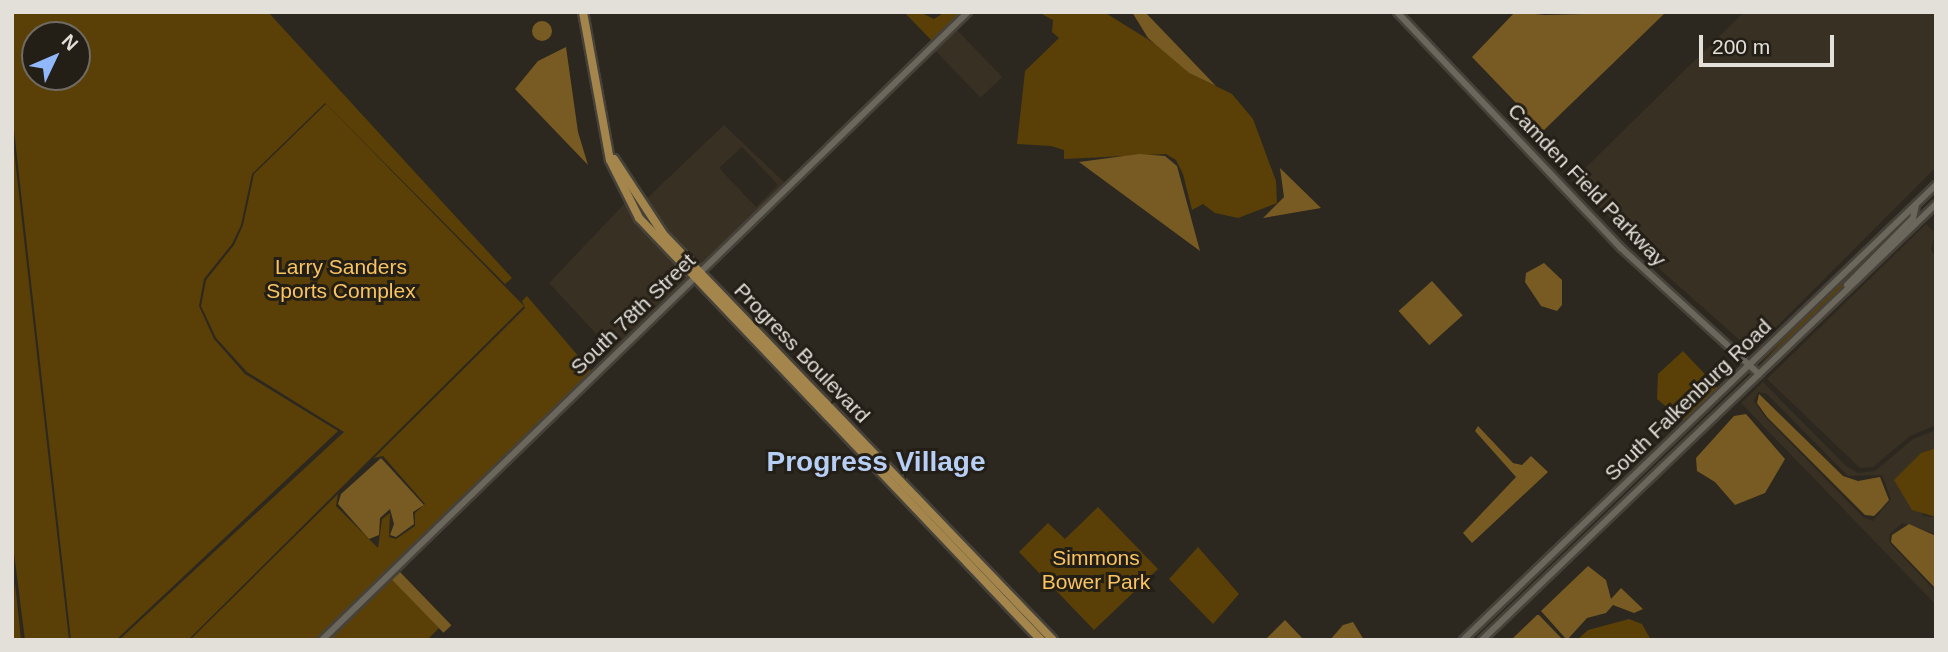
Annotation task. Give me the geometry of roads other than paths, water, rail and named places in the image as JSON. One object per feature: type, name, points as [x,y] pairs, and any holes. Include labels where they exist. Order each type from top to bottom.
[{"type":"main road","name":"Progress Boulevard","points":[[583,12],[607,143],[647,215],[697,276],[1029,621],[1053,640]]},
{"type":"main road","name":"Progress Boulevard","points":[[1029,621],[1041,640]]},
{"type":"street","name":"South 78th Street","points":[[322,640],[968,12]]},
{"type":"street","name":"Camden Field Parkway","points":[[1397,12],[1621,248],[1759,374]]},
{"type":"street","name":"South Falkenburg Road","points":[[1463,640],[1936,185]]},
{"type":"street","name":"South Falkenburg Road","points":[[1482,640],[1936,204]]},
{"type":"street","points":[[1845,290],[1853,277],[1913,218],[1916,205]]},
{"type":"district","name":"Progress Village","points":[[876,462]]},
{"type":"park label","name":"Larry Sanders Sports Complex","points":[[341,279]]},
{"type":"park label","name":"Simmons Bower Park","points":[[1096,570]]}]
